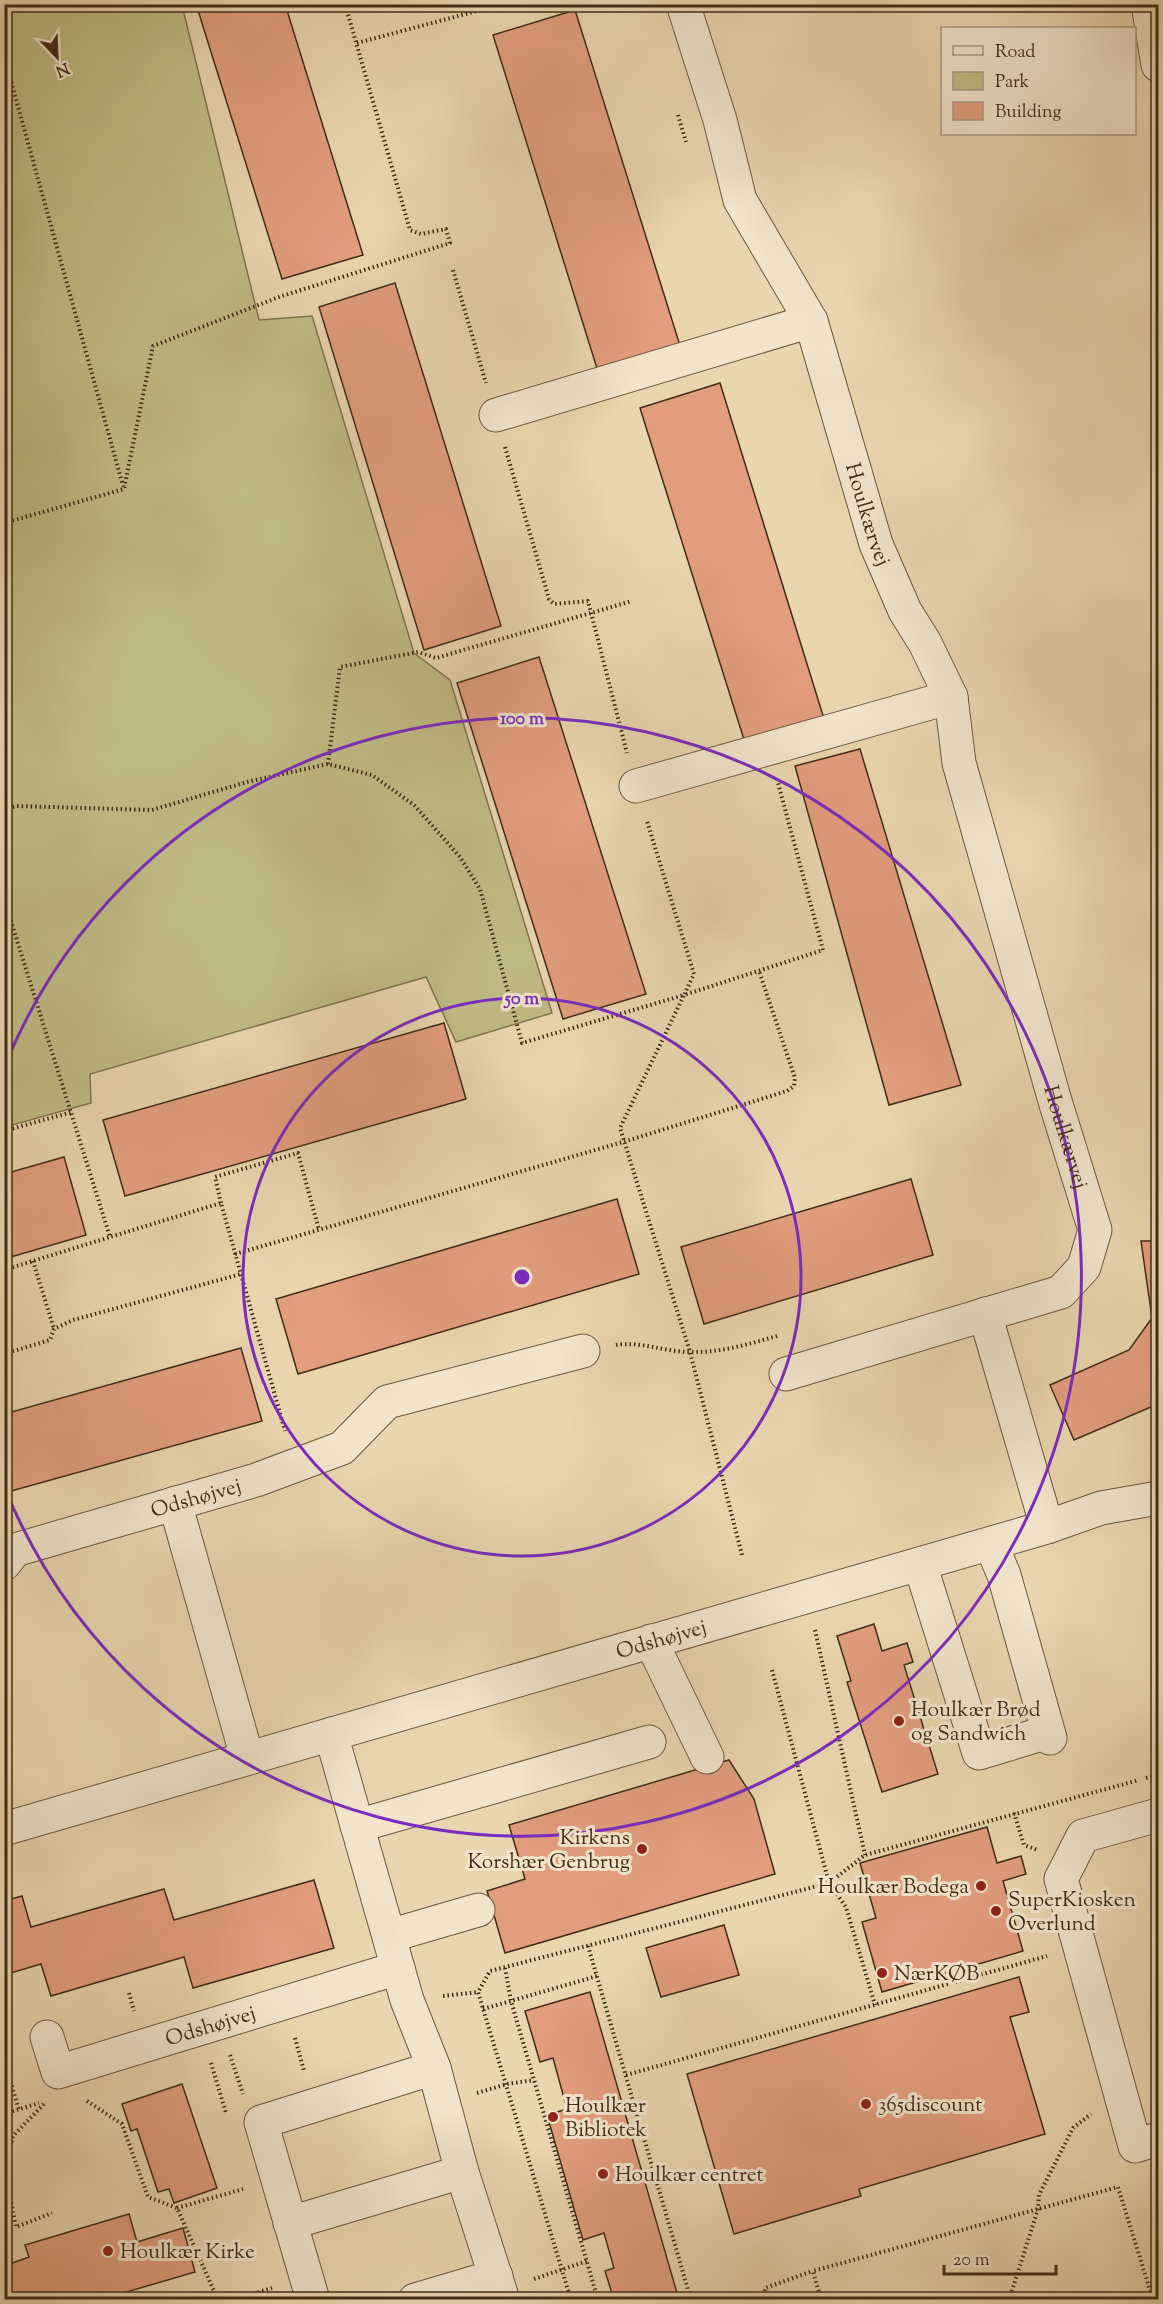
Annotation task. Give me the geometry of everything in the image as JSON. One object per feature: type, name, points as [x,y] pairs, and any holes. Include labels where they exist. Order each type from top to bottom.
[{"type":"street","name":"Houlkærvej","points":[[683,4],[720,120],[740,200],[811,321],[876,544],[905,611],[925,643],[951,697],[959,763],[1055,1101],[1095,1230],[1084,1267],[1061,1292],[786,1374]]},
{"type":"street","points":[[1148,4],[1158,65]]},
{"type":"street","points":[[496,415],[811,321]]},
{"type":"street","points":[[636,786],[951,697]]},
{"type":"street","points":[[985,1314],[1047,1527]]},
{"type":"street","name":"Odshøjvej","points":[[4,1564],[15,1550],[176,1503],[342,1448],[387,1402],[583,1351]]},
{"type":"street","name":"Odshøjvej","points":[[4,1829],[991,1544],[1101,1508],[1158,1498]]},
{"type":"street","points":[[176,1503],[247,1757]]},
{"type":"street","points":[[920,1564],[980,1753],[1049,1735],[1004,1575],[991,1544]]},
{"type":"street","points":[[651,1641],[707,1757]]},
{"type":"street","points":[[331,1734],[407,2000],[434,2068],[462,2172],[499,2288],[415,2300]]},
{"type":"street","points":[[357,1826],[649,1742]]},
{"type":"street","points":[[1158,1815],[1083,1836],[1060,1879],[1134,2146],[1158,2139]]},
{"type":"street","points":[[389,1936],[478,1910]]},
{"type":"street","name":"Odshøjvej","points":[[47,2037],[58,2072],[398,1968]]},
{"type":"street","points":[[314,2300],[261,2122],[434,2068]]},
{"type":"street","points":[[290,2223],[462,2172]]},
{"type":"path","points":[[124,489],[153,346],[279,297],[450,243],[446,230],[421,234],[410,230],[345,4]]},
{"type":"path","points":[[357,43],[503,4]]},
{"type":"path","points":[[4,56],[124,489]]},
{"type":"path","points":[[675,107],[689,153]]},
{"type":"path","points":[[453,270],[549,599],[554,604],[588,601],[636,786],[694,974],[620,1128],[690,1352],[742,1555]]},
{"type":"path","points":[[4,523],[124,489]]},
{"type":"path","points":[[328,764],[340,667],[418,652],[436,658],[632,602]]},
{"type":"path","points":[[4,809],[17,806],[152,810],[247,782],[328,764],[372,776],[414,805],[460,857],[480,889],[522,1043],[684,995],[823,950],[769,748]]},
{"type":"path","points":[[4,899],[110,1237]]},
{"type":"path","points":[[235,1254],[623,1142],[794,1086],[795,1078],[759,971]]},
{"type":"path","points":[[4,1131],[72,1112]]},
{"type":"path","points":[[295,1465],[215,1177],[298,1154],[319,1230]]},
{"type":"path","points":[[4,1270],[221,1203]]},
{"type":"path","points":[[4,1354],[50,1340],[54,1329],[33,1261]]},
{"type":"path","points":[[54,1329],[73,1320],[241,1274]]},
{"type":"path","points":[[583,1351],[627,1343],[690,1352],[739,1347],[784,1335]]},
{"type":"path","points":[[807,1596],[865,1855]]},
{"type":"path","points":[[772,1670],[829,1883],[846,1908],[875,2005]]},
{"type":"path","points":[[571,2300],[478,1992],[490,1971],[829,1883],[865,1855],[1158,1775]]},
{"type":"path","points":[[626,2075],[1046,1956],[1079,1943]]},
{"type":"path","points":[[588,1946],[691,2300]]},
{"type":"path","points":[[505,1968],[511,2001],[598,2300]]},
{"type":"path","points":[[483,2009],[597,1976]]},
{"type":"path","points":[[285,2003],[313,2106]]},
{"type":"path","points":[[227,2049],[243,2096],[261,2122]]},
{"type":"path","points":[[4,2060],[19,2110]]},
{"type":"path","points":[[444,2103],[507,2084],[534,2080]]},
{"type":"path","points":[[1009,2300],[1038,2209],[1039,2195],[1073,2128],[1120,2092]]},
{"type":"path","points":[[47,2100],[13,2136],[5,2170],[16,2227],[52,2213]]},
{"type":"path","points":[[85,2100],[122,2124],[148,2198],[177,2208],[247,2187]]},
{"type":"path","points":[[764,2300],[765,2288],[813,2271],[1118,2187],[1152,2300]]},
{"type":"path","points":[[177,2208],[218,2300]]},
{"type":"path","points":[[499,2288],[587,2261]]},
{"type":"path","points":[[813,2271],[821,2300]]},
{"type":"path","points":[[232,2300],[281,2285]]},
{"type":"green space","points":[[5,4],[182,5],[259,320],[312,316],[414,653],[450,680],[552,1013],[456,1042],[426,977],[90,1074],[91,1103],[5,1127]]},
{"type":"building","points":[[196,4],[285,4],[363,255],[282,279]]},
{"type":"building","points":[[575,10],[682,352],[600,378],[493,35]]},
{"type":"building","points":[[395,283],[501,626],[424,650],[319,307]]},
{"type":"building","points":[[720,383],[825,722],[746,746],[640,408]]},
{"type":"building","points":[[539,657],[646,994],[563,1019],[457,683]]},
{"type":"building","points":[[860,749],[961,1085],[889,1105],[795,766]]},
{"type":"building","points":[[444,1023],[466,1099],[125,1196],[103,1120]]},
{"type":"building","points":[[64,1157],[86,1235],[4,1259],[4,1174]]},
{"type":"building","points":[[911,1179],[933,1255],[704,1324],[681,1247]]},
{"type":"building","points":[[617,1199],[639,1274],[298,1374],[276,1299]]},
{"type":"building","points":[[1141,1241],[1158,1241],[1158,1404],[1074,1440],[1050,1385],[1129,1350],[1152,1318]]},
{"type":"building","points":[[241,1348],[262,1421],[4,1493],[4,1414]]},
{"type":"building","points":[[874,1624],[882,1651],[907,1643],[913,1662],[904,1665],[938,1774],[882,1792],[847,1682],[851,1681],[837,1636]]},
{"type":"building","name":"Kirkens Korshær Genbrug","points":[[729,1760],[754,1799],[775,1874],[505,1953],[487,1891],[525,1879],[509,1825]]},
{"type":"building","points":[[987,1827],[997,1863],[1021,1856],[1026,1874],[1003,1881],[1023,1951],[882,1992],[862,1922],[876,1918],[860,1863]]},
{"type":"building","points":[[314,1880],[334,1948],[193,1988],[184,1957],[51,1996],[41,1964],[4,1975],[4,1901],[22,1896],[31,1927],[164,1889],[174,1920]]},
{"type":"building","points":[[724,1925],[739,1975],[661,1997],[646,1948]]},
{"type":"building","name":"365discount","points":[[1019,1977],[1029,2012],[1010,2017],[1045,2134],[859,2189],[861,2196],[734,2234],[687,2074]]},
{"type":"building","name":"Houlkær centret","points":[[590,1992],[679,2300],[614,2300],[605,2271],[614,2268],[604,2233],[583,2240],[547,2115],[567,2109],[553,2058],[540,2062],[525,2011]]},
{"type":"building","points":[[182,2084],[217,2188],[174,2203],[169,2189],[158,2192],[137,2129],[131,2131],[122,2104]]},
{"type":"building","name":"Houlkær Kirke","points":[[129,2214],[137,2242],[183,2228],[195,2272],[99,2300],[4,2300],[4,2266],[29,2257],[25,2245]]},
{"type":"place","name":"Houlkær Brød og Sandwich","points":[[899,1721]]},
{"type":"place","name":"Kirkens Korshær Genbrug","points":[[642,1849]]},
{"type":"place","name":"Houlkær Bodega","points":[[981,1886]]},
{"type":"place","name":"SuperKiosken Overlund","points":[[996,1911]]},
{"type":"place","name":"NærKØB","points":[[882,1973]]},
{"type":"place","name":"365discount","points":[[866,2104]]},
{"type":"place","name":"Houlkær Bibliotek","points":[[553,2117]]},
{"type":"place","name":"Houlkær centret","points":[[603,2174]]},
{"type":"place","name":"Houlkær Kirke","points":[[108,2251]]}]
